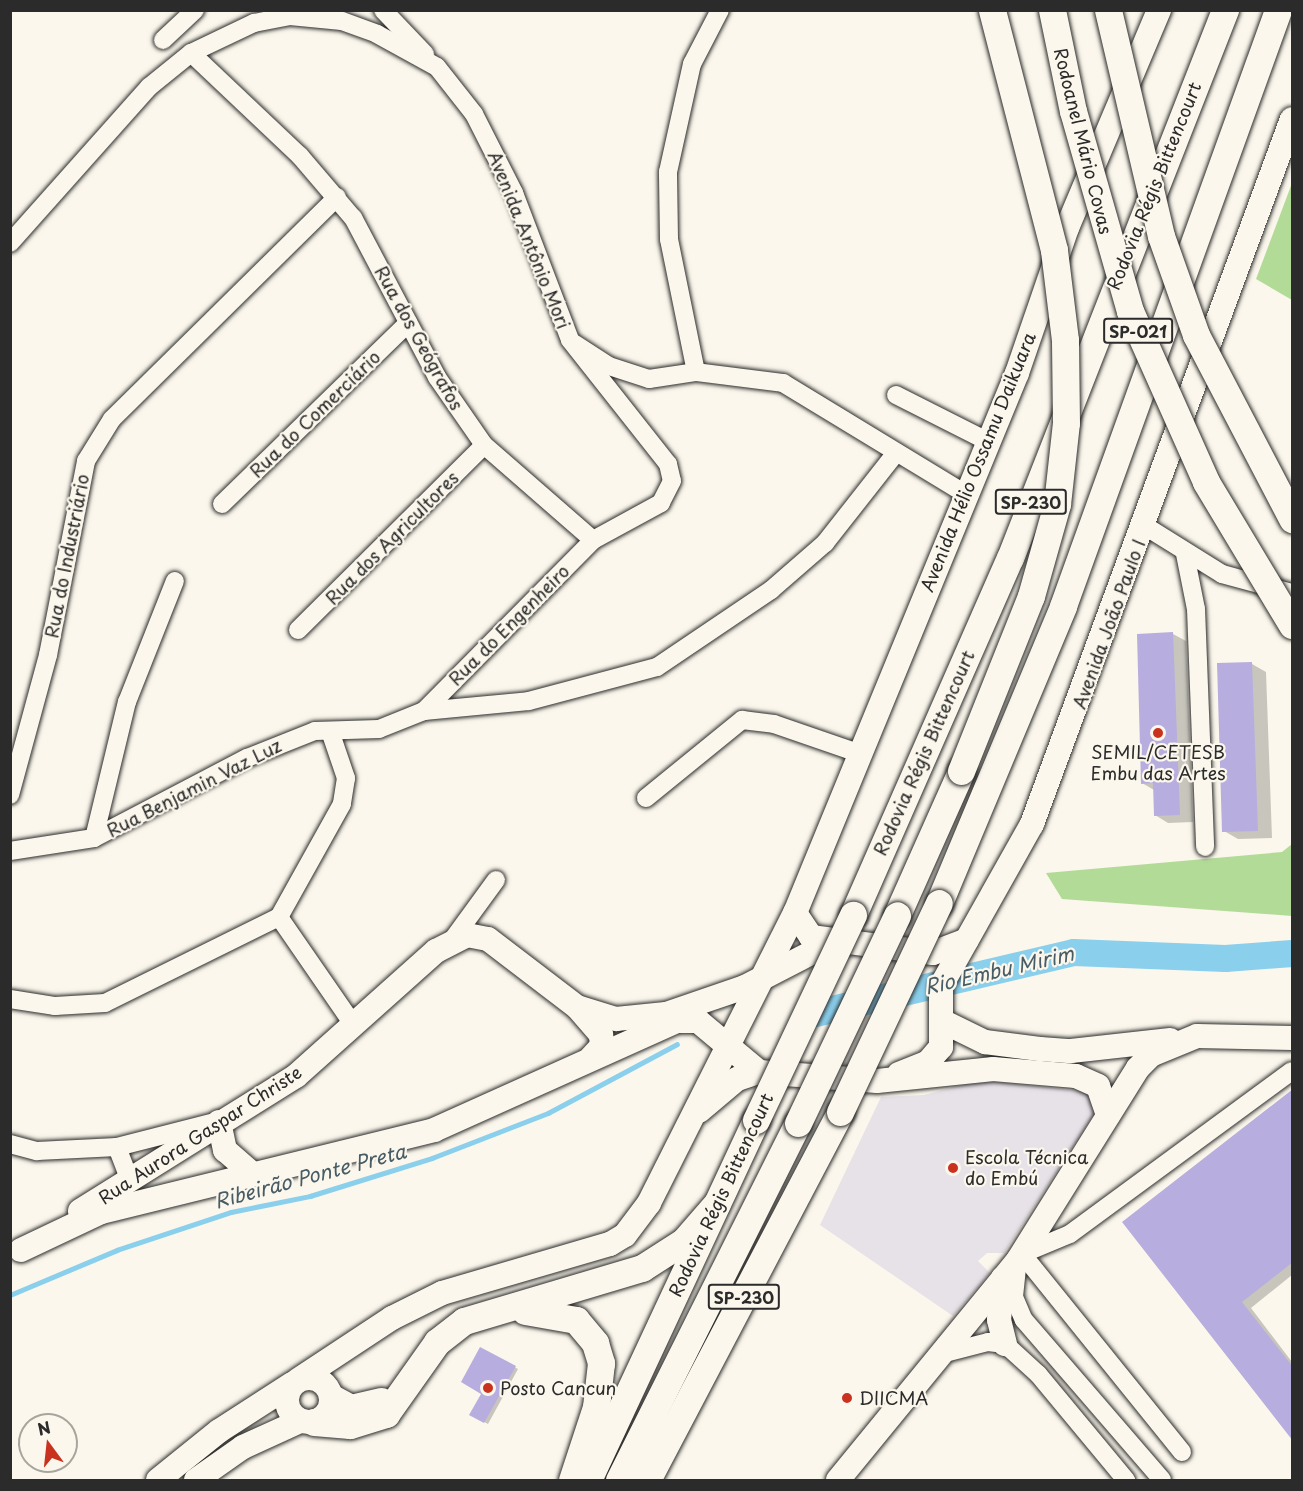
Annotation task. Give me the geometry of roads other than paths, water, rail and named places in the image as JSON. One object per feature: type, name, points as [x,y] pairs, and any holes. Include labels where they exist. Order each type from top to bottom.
[{"type":"highway","points":[[619,1480],[798,1123],[897,915],[961,771],[1031,596],[1057,504],[1066,423],[1054,250],[992,10]]},
{"type":"highway","name":"Rodoanel Mário Covas","points":[[1052,10],[1073,111],[1130,311],[1206,482],[1293,625]]},
{"type":"highway","name":"SP-021","points":[[1108,10],[1161,236],[1196,335],[1293,519]]},
{"type":"highway","name":"Rodovia Régis Bittencourt","points":[[588,1480],[853,915],[1010,558],[1225,10]]},
{"type":"highway","name":"SP-230","points":[[647,1480],[840,1112],[939,903],[1063,606],[1278,10]]},
{"type":"highway","points":[[1249,93],[1292,10]]},
{"type":"highway","points":[[307,1421],[369,1421],[396,1404],[411,1380],[449,1331],[491,1312],[642,1268],[684,1241],[717,1203]]},
{"type":"highway","points":[[491,1312],[561,1314],[587,1329],[595,1343],[602,1382],[572,1480]]},
{"type":"highway","points":[[330,1393],[351,1408],[372,1406],[411,1380]]},
{"type":"main road","name":"Avenida Hélio Ossamu Daikuara","points":[[158,1480],[219,1431],[344,1352],[392,1318],[442,1293],[591,1251],[625,1235],[649,1203],[711,1075],[764,979],[795,913],[987,441],[1066,228],[1159,10]]},
{"type":"main road","name":"Avenida João Paulo I","points":[[946,981],[1032,824],[1145,526],[1293,118]]},
{"type":"main road","points":[[795,913],[808,936],[829,944],[933,953],[967,940]]},
{"type":"main road","points":[[453,939],[467,935],[488,939],[577,1007],[601,1035],[602,1046],[591,1058]]},
{"type":"main road","name":"Rua Aurora Gaspar Christe","points":[[16,1253],[219,1122],[296,1076],[352,1023],[453,939]]},
{"type":"main road","points":[[577,1007],[639,1019],[689,1007],[764,979],[829,944]]},
{"type":"main road","points":[[730,1044],[829,944]]},
{"type":"main road","points":[[876,1081],[928,1062],[941,1047],[946,981],[933,953]]},
{"type":"main road","points":[[16,1253],[101,1212],[251,1173],[434,1130],[677,1021],[698,1021],[730,1044],[759,1072],[876,1081],[993,1069],[1076,1076],[1098,1086],[1108,1115]]},
{"type":"main road","points":[[944,1022],[985,1042],[1071,1051],[1197,1036],[1293,1038]]},
{"type":"main road","points":[[706,1028],[711,1075]]},
{"type":"main road","points":[[838,1480],[1014,1264],[1108,1115],[1152,1055],[1197,1036]]},
{"type":"main road","name":"Avenida Hélio Ossamu Daikuara","points":[[690,1119],[737,1080],[759,1072]]},
{"type":"main road","points":[[219,1122],[225,1150],[251,1173]]},
{"type":"main road","points":[[1005,1344],[999,1320],[1014,1264]]},
{"type":"main road","points":[[196,1480],[243,1447],[307,1421],[326,1416],[330,1393],[344,1352]]},
{"type":"main road","points":[[307,1421],[287,1405],[295,1382],[319,1379],[330,1393]]},
{"type":"street","points":[[163,40],[195,10]]},
{"type":"street","name":"Avenida Antônio Mori","points":[[383,10],[437,66],[497,154],[570,340],[609,366],[639,376],[696,372],[783,383],[895,454],[964,493]]},
{"type":"street","points":[[696,372],[669,239],[668,172],[692,64],[720,10]]},
{"type":"street","points":[[10,243],[149,87],[190,53],[263,22],[290,16],[337,16],[437,66]]},
{"type":"street","name":"Rua dos Geógrafos","points":[[190,53],[337,198],[437,377],[484,445],[593,540]]},
{"type":"street","name":"Rua do Industriário","points":[[10,795],[48,655],[81,479],[92,451],[112,419],[337,198]]},
{"type":"street","name":"Rua do Comerciário","points":[[222,504],[408,323]]},
{"type":"street","points":[[570,340],[672,474],[661,503],[593,540]]},
{"type":"street","points":[[897,395],[987,441]]},
{"type":"street","name":"Rua dos Agricultores","points":[[298,630],[484,445]]},
{"type":"street","name":"Rua Benjamin Vaz Luz","points":[[10,851],[94,838],[256,754],[315,731],[379,729],[424,711],[576,692],[657,667],[687,652],[825,543],[895,454]]},
{"type":"street","points":[[1145,526],[1185,554],[1249,584],[1293,593]]},
{"type":"street","name":"Rua do Engenheiro","points":[[424,711],[593,540]]},
{"type":"street","points":[[1185,554],[1196,609],[1204,847]]},
{"type":"street","points":[[94,838],[127,702],[175,581]]},
{"type":"street","points":[[646,798],[742,720],[774,724],[861,754]]},
{"type":"street","points":[[10,999],[55,1006],[105,1003],[279,917],[342,804],[346,778],[330,731]]},
{"type":"street","points":[[453,939],[496,880]]},
{"type":"street","points":[[279,917],[352,1023]]},
{"type":"street","points":[[1014,1264],[1070,1234],[1293,1071]]},
{"type":"street","points":[[10,1144],[37,1151],[117,1147],[219,1122]]},
{"type":"street","points":[[117,1147],[129,1179]]},
{"type":"street","points":[[1014,1264],[1182,1452]]},
{"type":"street","points":[[1014,1264],[1014,1297],[1024,1320],[1162,1480]]},
{"type":"street","points":[[941,1354],[988,1342],[1005,1344],[1038,1374],[1126,1480]]},
{"type":"waterway","name":"Rio Embu Mirim","points":[[815,1013],[1073,952],[1225,958],[1292,953]]},
{"type":"waterway","name":"Ribeirão Ponte Preta","points":[[10,1295],[117,1250],[231,1212],[310,1196],[432,1158],[548,1113],[677,1044]]},
{"type":"place","name":"SEMIL/CETESB Embu das Artes","points":[[1158,733]]},
{"type":"place","name":"Escola Técnica do Embú","points":[[953,1168]]},
{"type":"place","name":"Posto Cancun","points":[[488,1388]]},
{"type":"place","name":"DIICMA","points":[[847,1398]]}]
